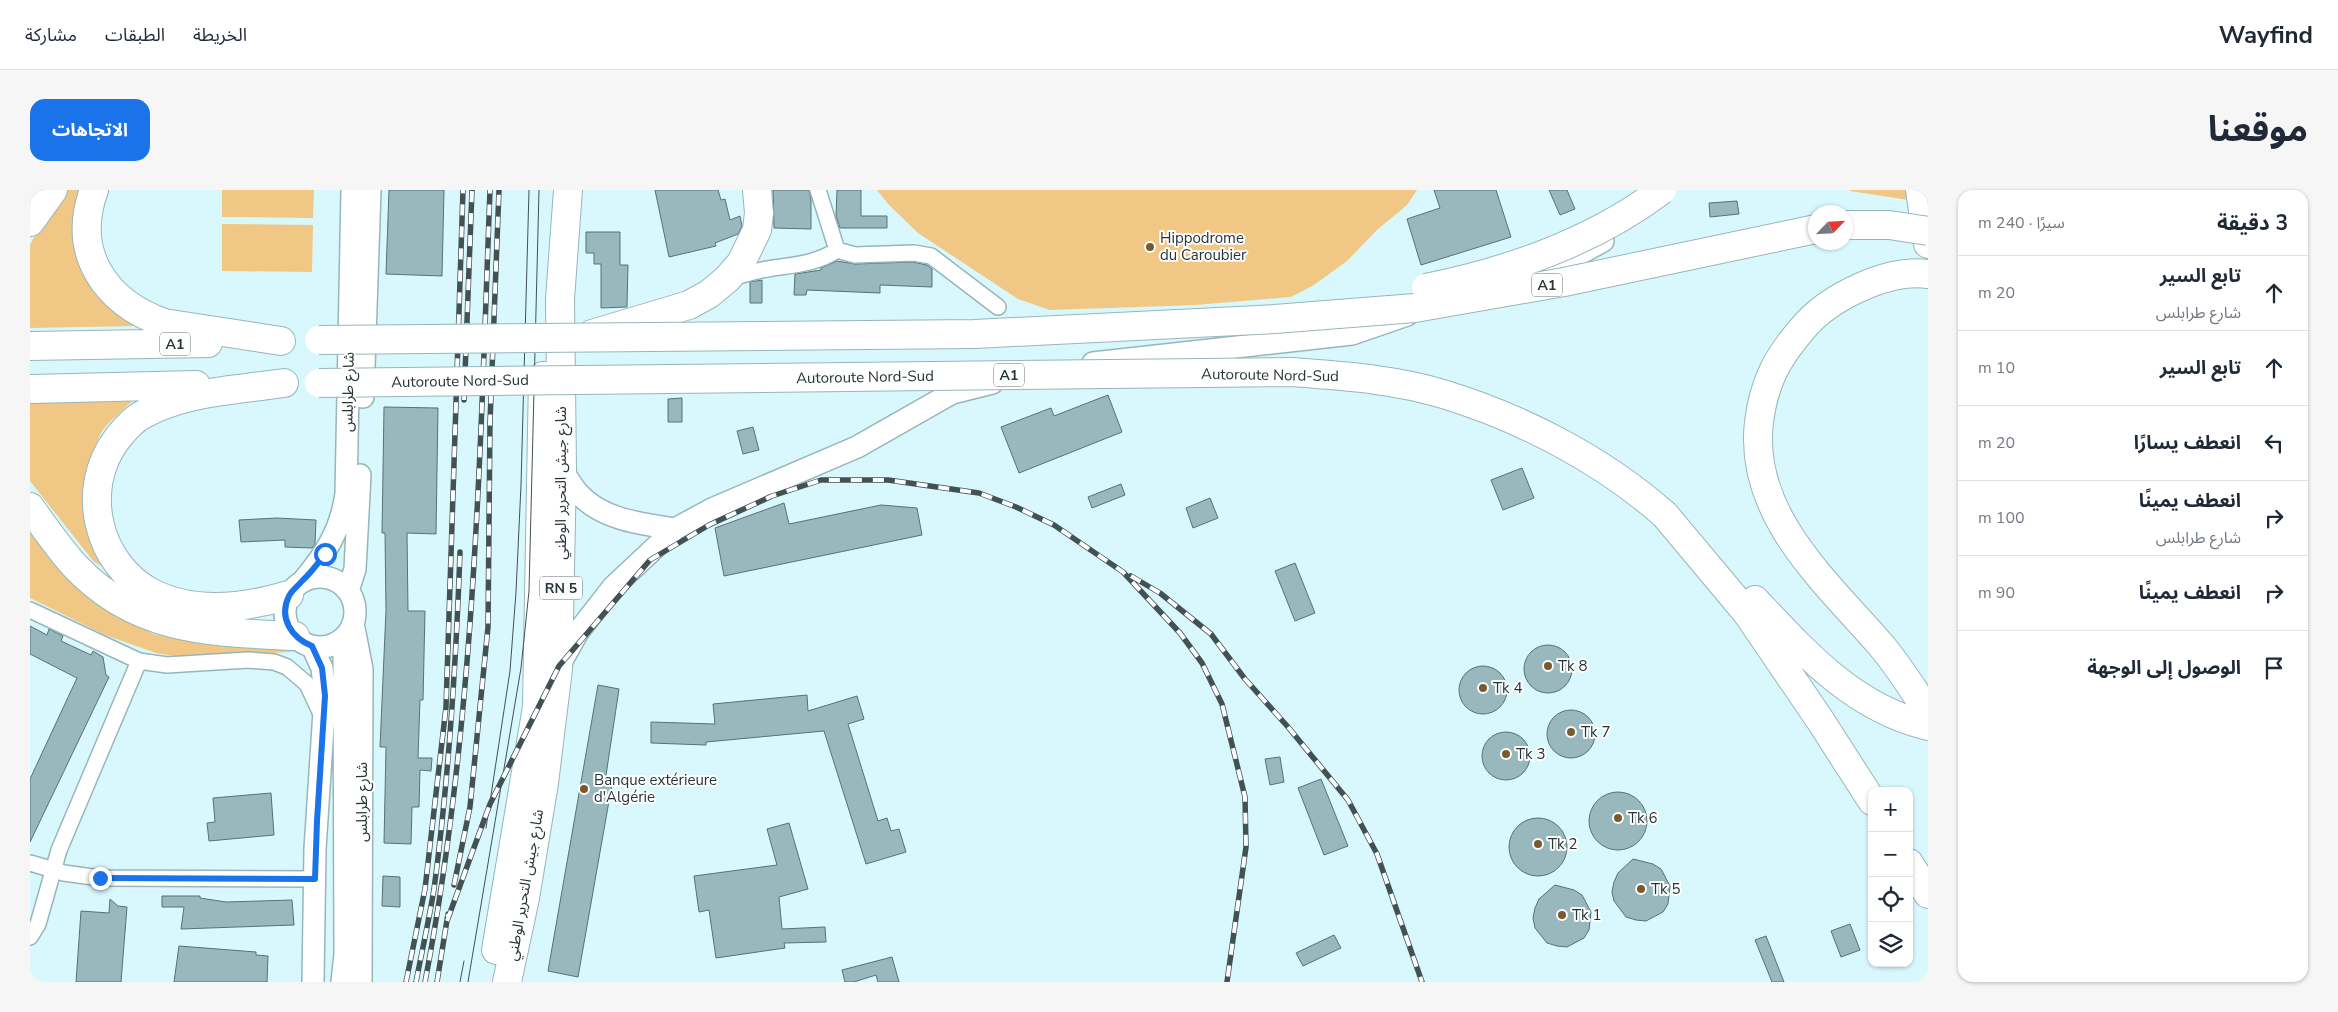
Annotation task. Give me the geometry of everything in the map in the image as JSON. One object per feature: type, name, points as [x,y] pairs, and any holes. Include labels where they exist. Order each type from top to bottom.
[{"type":"highway","points":[[30,222],[53,190]]},
{"type":"highway","points":[[94,190],[87,220],[90,251],[102,278],[121,301],[146,317],[164,323],[281,341]]},
{"type":"highway","name":"شارع جيش التحرير الوطني","points":[[490,982],[535,715],[551,675],[545,296],[550,190]]},
{"type":"highway","name":"شارع جيش التحرير الوطني","points":[[507,982],[525,898],[544,783],[562,470],[560,299],[568,190]]},
{"type":"highway","points":[[570,338],[614,328],[689,305],[709,294],[742,263],[757,230],[759,212],[756,190]]},
{"type":"highway","name":"A1","points":[[1275,319],[1461,281],[1501,270],[1602,229],[1662,190]]},
{"type":"highway","points":[[1920,190],[1928,244]]},
{"type":"highway","points":[[1853,225],[1890,225],[1928,231]]},
{"type":"highway","name":"A1","points":[[30,346],[319,340],[975,334],[1275,319],[1415,308],[1564,282],[1808,231]]},
{"type":"highway","points":[[1928,274],[1904,276],[1864,286],[1824,308],[1805,325],[1788,345],[1772,369],[1761,406],[1758,429],[1758,453],[1762,482],[1785,530],[1820,575],[1882,646],[1928,712]]},
{"type":"highway","name":"Autoroute Nord-Sud","points":[[30,389],[284,383],[1292,372],[1350,377],[1442,394],[1512,420],[1578,454],[1633,489],[1665,516]]},
{"type":"highway","points":[[284,383],[176,399],[143,414],[121,433],[113,445],[101,471],[96,499],[100,528],[111,554],[130,576],[153,593],[180,602],[218,608],[257,604],[296,588]]},
{"type":"highway","points":[[30,507],[75,566],[107,593],[144,614],[184,627],[204,631],[309,643]]},
{"type":"highway","points":[[1665,516],[1688,532],[1706,549],[1822,669],[1871,705],[1896,716],[1928,726]]},
{"type":"highway","points":[[1665,516],[1747,613],[1815,712],[1868,795]]},
{"type":"highway","points":[[1913,869],[1928,894]]},
{"type":"main road","name":"شارع طرابلس","points":[[296,588],[325,554],[333,540],[340,525],[346,494],[352,190]]},
{"type":"main road","name":"شارع طرابلس","points":[[348,591],[355,568],[358,529],[370,190]]},
{"type":"main road","points":[[551,675],[578,632],[613,587],[675,529],[712,509],[857,447],[952,392],[1072,365],[1352,334],[1572,258],[1612,236],[1651,190]]},
{"type":"main road","points":[[562,470],[578,493],[606,512],[637,524],[675,529]]},
{"type":"main road","points":[[342,982],[345,954],[345,696],[344,654],[354,603],[348,591],[330,578],[316,577],[296,588],[285,617],[334,669],[345,696]]},
{"type":"main road","name":"شارع طرابلس","points":[[350,629],[362,669],[360,982]]},
{"type":"main road","points":[[309,643],[335,644],[350,629]]},
{"type":"main road","points":[[309,643],[324,675],[324,720],[317,812],[313,982]]},
{"type":"street","points":[[818,190],[837,250]]},
{"type":"street","points":[[727,279],[762,270],[801,264],[828,256],[837,250]]},
{"type":"street","points":[[837,250],[854,255],[914,253],[931,256],[998,307]]},
{"type":"street","points":[[30,610],[139,661],[167,665],[248,660],[274,662],[286,667],[306,684],[324,720]]},
{"type":"street","points":[[30,937],[38,924],[58,850],[139,661]]},
{"type":"street","points":[[30,863],[52,870],[100,878],[315,879]]},
{"type":"shaded area","points":[[65,190],[82,190],[74,214],[75,236],[119,314],[137,326],[30,328],[30,245],[46,214]]},
{"type":"shaded area","points":[[222,190],[314,190],[313,218],[222,217]]},
{"type":"shaded area","name":"Hippodrome du Caroubier","points":[[877,190],[1417,190],[1407,205],[1377,230],[1347,261],[1314,285],[1291,297],[1196,305],[1050,310],[1018,299],[918,233],[889,205]]},
{"type":"shaded area","points":[[1913,190],[1915,201],[1850,191]]},
{"type":"shaded area","points":[[222,224],[313,225],[312,272],[222,271]]},
{"type":"shaded area","points":[[133,400],[102,432],[87,466],[84,482],[84,511],[87,525],[105,568],[94,562],[30,481],[30,403]]},
{"type":"shaded area","points":[[30,522],[107,606],[153,634],[217,646],[305,651],[184,658],[156,653],[105,635],[30,598]]},
{"type":"building","points":[[389,190],[444,190],[442,276],[386,274]]},
{"type":"building","points":[[655,190],[718,190],[721,200],[725,199],[730,220],[740,216],[742,226],[738,234],[715,243],[716,246],[669,257]]},
{"type":"building","points":[[773,190],[809,190],[811,229],[774,228]]},
{"type":"building","points":[[837,190],[861,190],[861,216],[887,216],[887,228],[840,228],[836,216]]},
{"type":"building","points":[[1434,190],[1496,190],[1511,237],[1421,265],[1407,219],[1440,208]]},
{"type":"building","points":[[1549,190],[1567,190],[1575,209],[1560,215]]},
{"type":"building","points":[[1737,201],[1739,214],[1710,217],[1709,203]]},
{"type":"building","points":[[586,232],[620,232],[620,265],[628,265],[627,307],[601,308],[601,264],[594,264],[594,253],[586,253]]},
{"type":"building","points":[[837,261],[855,264],[913,262],[927,265],[932,269],[932,287],[880,285],[880,293],[807,290],[806,295],[794,295],[795,274],[821,270],[821,268]]},
{"type":"building","points":[[762,280],[762,303],[750,303],[750,282]]},
{"type":"building","points":[[1108,395],[1122,432],[1019,473],[1001,427],[1051,408],[1054,416]]},
{"type":"building","points":[[682,398],[682,422],[668,422],[668,399]]},
{"type":"building","points":[[384,407],[438,408],[436,534],[407,533],[408,611],[425,611],[423,700],[420,700],[418,758],[432,758],[431,771],[420,770],[419,807],[412,807],[411,844],[384,843],[386,747],[380,747],[386,610],[385,533],[382,533]]},
{"type":"building","points":[[753,427],[759,450],[743,454],[737,431]]},
{"type":"building","points":[[1522,468],[1534,498],[1503,510],[1491,480]]},
{"type":"building","points":[[1121,484],[1125,495],[1092,508],[1088,497]]},
{"type":"building","points":[[1210,498],[1218,518],[1193,528],[1186,508]]},
{"type":"building","points":[[784,503],[789,524],[881,505],[917,508],[922,535],[724,576],[715,528]]},
{"type":"building","points":[[277,518],[316,520],[315,544],[312,548],[285,547],[285,540],[241,542],[239,520]]},
{"type":"building","points":[[1295,563],[1315,613],[1295,621],[1275,571]]},
{"type":"building","points":[[30,626],[47,635],[49,629],[63,636],[61,641],[91,655],[93,651],[103,657],[106,675],[109,677],[30,842],[30,779],[77,678],[30,654]]},
{"type":"building","name":"Tk 8","points":[[1543,645],[1553,645],[1562,649],[1568,655],[1571,660],[1571,678],[1562,689],[1553,693],[1543,693],[1534,689],[1528,683],[1524,674],[1524,664],[1528,655],[1534,649]]},
{"type":"building","name":"Tk 4","points":[[1478,666],[1488,666],[1497,670],[1503,676],[1507,690],[1503,704],[1497,710],[1488,714],[1478,714],[1469,710],[1463,704],[1459,695],[1459,685],[1463,676],[1469,670]]},
{"type":"building","points":[[598,685],[619,689],[605,782],[612,784],[578,977],[548,971]]},
{"type":"building","points":[[807,695],[808,711],[857,696],[864,719],[848,724],[878,821],[887,818],[891,831],[899,829],[906,852],[866,864],[824,731],[706,742],[706,745],[651,743],[651,722],[715,724],[713,704]]},
{"type":"building","name":"Tk 7","points":[[1566,710],[1576,710],[1585,714],[1591,720],[1594,725],[1594,743],[1585,754],[1576,758],[1566,758],[1557,754],[1551,748],[1547,739],[1547,729],[1551,720],[1557,714]]},
{"type":"building","name":"Tk 3","points":[[1501,732],[1511,732],[1520,736],[1526,742],[1530,756],[1526,770],[1520,776],[1511,780],[1501,780],[1492,776],[1486,770],[1482,761],[1482,751],[1486,742],[1492,736]]},
{"type":"building","points":[[1280,757],[1284,782],[1270,785],[1265,759]]},
{"type":"building","points":[[1321,779],[1348,846],[1324,855],[1298,788]]},
{"type":"building","name":"Tk 6","points":[[1612,792],[1624,792],[1639,800],[1647,815],[1647,827],[1639,842],[1624,850],[1612,850],[1597,842],[1589,827],[1589,815],[1597,800]]},
{"type":"building","points":[[271,793],[274,835],[209,841],[207,823],[215,822],[213,798]]},
{"type":"building","name":"Tk 2","points":[[1532,818],[1544,818],[1559,826],[1567,841],[1567,853],[1559,868],[1544,876],[1532,876],[1517,868],[1509,853],[1509,841],[1517,826]]},
{"type":"building","points":[[789,823],[808,889],[779,897],[782,929],[825,927],[826,942],[784,943],[785,948],[716,958],[709,910],[699,912],[694,876],[777,865],[767,829]]},
{"type":"building","name":"Tk 5","points":[[1633,859],[1653,864],[1661,869],[1670,886],[1668,904],[1663,912],[1646,921],[1626,917],[1614,901],[1612,892],[1618,873]]},
{"type":"building","points":[[383,876],[400,877],[400,907],[382,906]]},
{"type":"building","name":"Tk 1","points":[[1555,885],[1574,890],[1582,895],[1591,912],[1589,930],[1584,938],[1567,947],[1547,943],[1535,928],[1533,918],[1539,899]]},
{"type":"building","points":[[162,896],[200,896],[200,898],[226,902],[292,900],[294,925],[181,929],[184,907],[162,907]]},
{"type":"building","points":[[110,899],[118,906],[127,907],[121,982],[76,982],[81,911],[109,913]]},
{"type":"building","points":[[1850,924],[1860,950],[1841,957],[1831,931]]},
{"type":"building","points":[[1334,935],[1341,948],[1303,966],[1296,953]]},
{"type":"building","points":[[1766,936],[1784,982],[1772,982],[1755,940]]},
{"type":"building","points":[[179,946],[256,952],[256,955],[268,956],[267,982],[174,982]]},
{"type":"building","points":[[892,957],[899,982],[878,982],[876,975],[854,982],[845,982],[842,970]]},
{"type":"tram line","points":[[486,828],[510,671],[516,592],[521,485],[529,190]]},
{"type":"tram line","points":[[468,982],[521,668],[529,591],[539,190]]},
{"type":"tram line","points":[[460,982],[464,961]]},
{"type":"railway","points":[[406,982],[425,889],[446,707],[463,190]]},
{"type":"railway","points":[[464,400],[472,190]]},
{"type":"railway","points":[[425,982],[442,884],[455,786],[465,687],[483,389],[490,190]]},
{"type":"railway","points":[[454,885],[470,807],[488,627],[490,422],[499,190]]},
{"type":"railway","points":[[447,921],[490,804],[559,666],[650,560],[709,525],[772,496],[821,480],[888,480],[979,493],[1016,507],[1054,525],[1123,572],[1180,633],[1202,663],[1222,704],[1245,797],[1246,847],[1227,982]]},
{"type":"railway","points":[[416,982],[434,889],[444,805],[454,679],[460,552]]},
{"type":"railway","points":[[1131,576],[1160,593],[1211,634],[1245,679],[1288,727],[1348,800],[1377,854],[1422,982]]},
{"type":"railway","points":[[437,982],[448,914]]},
{"type":"place","name":"Hippodrome du Caroubier","points":[[1150,247]]},
{"type":"place","name":"Tk 8","points":[[1548,666]]},
{"type":"place","name":"Tk 4","points":[[1483,688]]},
{"type":"place","name":"Tk 7","points":[[1571,732]]},
{"type":"place","name":"Tk 3","points":[[1506,754]]},
{"type":"place","name":"Banque extérieure d'Algérie","points":[[584,789]]},
{"type":"place","name":"Tk 6","points":[[1618,818]]},
{"type":"place","name":"Tk 2","points":[[1538,844]]},
{"type":"place","name":"Tk 5","points":[[1641,889]]},
{"type":"place","name":"Tk 1","points":[[1562,915]]},
{"type":"route","points":[[100,878],[315,879],[315,849],[325,682],[322,668],[312,646],[303,642],[290,630],[285,617],[285,609],[289,595],[325,554]]}]
